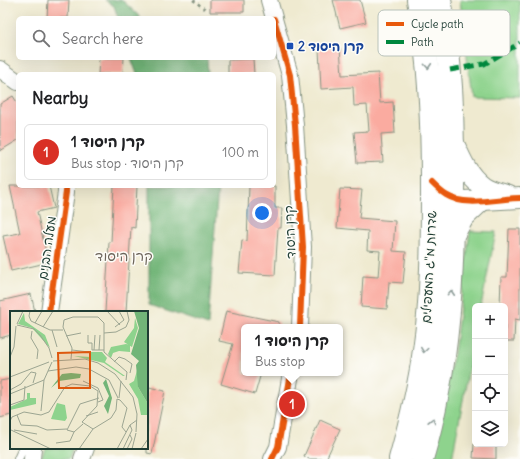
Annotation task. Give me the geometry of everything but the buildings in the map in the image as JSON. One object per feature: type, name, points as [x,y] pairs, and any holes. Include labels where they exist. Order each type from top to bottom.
[{"type":"main road","name":"שדרות מ\"ג המעפילים","points":[[418,0],[420,10]]},
{"type":"main road","name":"שדרות מ\"ג המעפילים","points":[[440,0],[442,10]]},
{"type":"main road","name":"שדרות מ\"ג המעפילים","points":[[400,459],[417,390],[424,349],[431,266],[431,120],[427,56]]},
{"type":"main road","name":"שדרות מ\"ג המעפילים","points":[[422,459],[438,394],[446,352],[452,267],[454,199],[449,56]]},
{"type":"main road","points":[[453,235],[463,217],[480,201]]},
{"type":"street","name":"קרן היסוד","points":[[269,0],[273,16]]},
{"type":"street","name":"קרן היסוד","points":[[276,25],[290,75],[295,125],[303,247],[300,324]]},
{"type":"street","points":[[0,69],[16,81]]},
{"type":"street","points":[[453,141],[462,162],[472,176],[482,186],[494,192],[518,198]]},
{"type":"street","points":[[432,183],[445,194],[454,199],[463,201],[518,198]]},
{"type":"street","name":"מעלה הבנים","points":[[49,311],[66,188]]},
{"type":"street","points":[[272,459],[278,447],[290,376]]},
{"type":"street","points":[[32,459],[33,449]]},
{"type":"street","points":[[82,459],[86,449]]},
{"type":"lane","points":[[18,459],[23,449]]},
{"type":"path","points":[[192,0],[205,10]]},
{"type":"green space","points":[[105,0],[122,0],[139,16],[117,16],[114,6]]},
{"type":"green space","points":[[460,0],[520,0],[520,98],[472,97],[467,56],[510,56],[510,10],[461,10]]},
{"type":"green space","points":[[132,60],[207,60],[208,72],[136,72]]},
{"type":"green space","points":[[149,188],[218,188],[208,325],[149,305]]},
{"type":"green space","points":[[470,231],[496,232],[482,303],[472,303],[472,352],[452,459],[428,459],[454,354]]},
{"type":"green space","points":[[45,449],[73,449],[69,459],[41,459]]},
{"type":"marked path","points":[[510,49],[520,43]]},
{"type":"marked path","points":[[450,70],[484,64],[498,56]]},
{"type":"cycle path","points":[[276,26],[290,75],[295,125],[303,247],[300,324]]},
{"type":"cycle path","points":[[432,183],[446,195],[463,201],[473,202],[520,198]]},
{"type":"cycle path","points":[[49,311],[66,188]]},
{"type":"cycle path","points":[[272,459],[278,447],[290,376]]},
{"type":"place","name":"קרן היסוד 2","points":[[290,46]]},
{"type":"place","name":"קרן היסוד 1","points":[[292,404]]},
{"type":"district","name":"קרן היסוד","points":[[124,256]]}]
